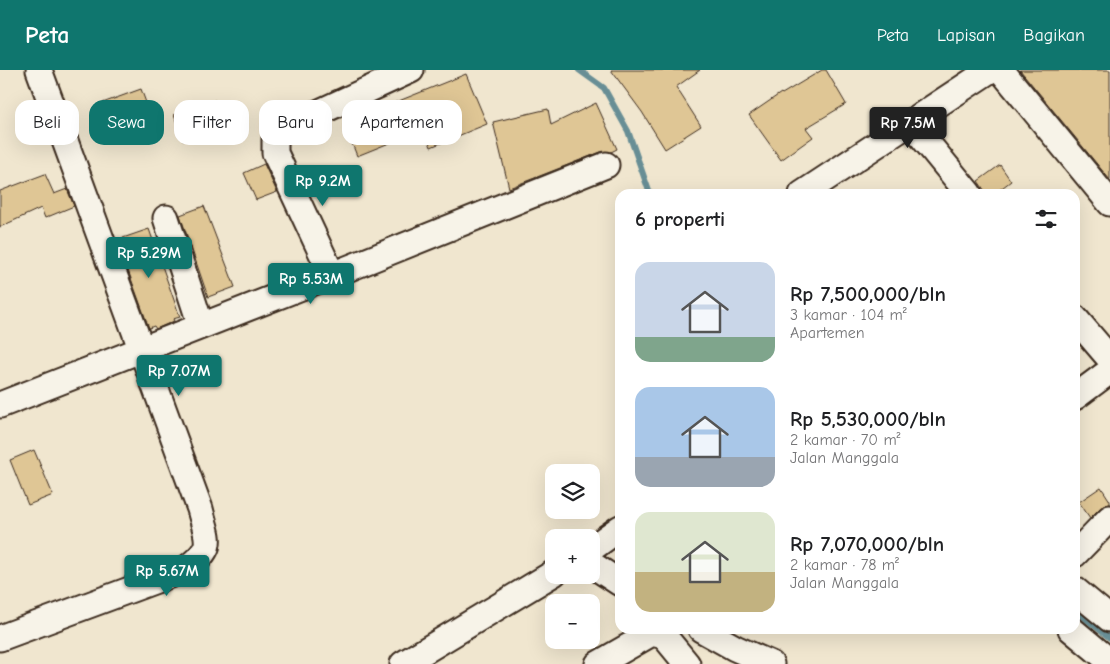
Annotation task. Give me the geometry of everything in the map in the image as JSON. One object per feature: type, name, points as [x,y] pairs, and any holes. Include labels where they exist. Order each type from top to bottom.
[{"type":"street","points":[[0,638],[186,569],[206,551],[208,542],[200,509],[140,350],[39,70]]},
{"type":"street","points":[[332,275],[275,153],[275,139],[286,128],[411,70]]},
{"type":"street","points":[[810,189],[990,70]]},
{"type":"street","points":[[1001,70],[1110,203]]},
{"type":"street","points":[[911,123],[965,189]]},
{"type":"street","points":[[0,405],[606,165]]},
{"type":"street","points":[[166,218],[201,326]]},
{"type":"street","points":[[1080,324],[1110,359]]},
{"type":"street","points":[[1080,393],[1110,371]]},
{"type":"street","points":[[1080,549],[1110,518]]},
{"type":"street","points":[[600,542],[615,532]]},
{"type":"street","points":[[600,570],[615,579]]},
{"type":"street","points":[[403,664],[545,578]]},
{"type":"street","points":[[1080,594],[1110,619]]},
{"type":"street","points":[[598,664],[650,634]]},
{"type":"street","points":[[656,634],[664,636],[687,664]]},
{"type":"street","points":[[710,634],[735,648],[771,664]]},
{"type":"street","points":[[1077,634],[1107,659]]},
{"type":"building","points":[[611,70],[700,70],[676,87],[701,126],[665,149],[642,112]]},
{"type":"building","points":[[822,70],[826,70],[846,104],[806,128],[813,137],[781,160],[749,115],[781,93]]},
{"type":"building","points":[[1020,70],[1110,70],[1110,180]]},
{"type":"building","points":[[466,74],[487,124],[462,134],[462,100],[401,100]]},
{"type":"building","points":[[141,89],[145,100],[111,100]]},
{"type":"building","points":[[596,103],[617,149],[611,152],[601,152],[509,188],[493,122],[548,109],[551,125]]},
{"type":"building","points":[[353,145],[384,145],[357,156]]},
{"type":"building","points":[[264,164],[277,192],[256,200],[244,173]]},
{"type":"building","points":[[1000,165],[1011,181],[1001,189],[984,189],[978,181]]},
{"type":"building","points":[[45,174],[54,194],[67,189],[74,206],[45,218],[41,208],[0,227],[0,191]]},
{"type":"building","points":[[204,206],[235,287],[208,297],[180,215]]},
{"type":"building","points":[[149,229],[180,317],[156,329],[154,326],[149,328],[117,240]]},
{"type":"building","points":[[34,450],[53,495],[28,505],[10,460]]},
{"type":"building","points":[[1101,487],[1110,504],[1100,508],[1090,518],[1080,501]]},
{"type":"waterway","points":[[579,70],[604,88],[628,131],[648,189]]},
{"type":"waterway","points":[[1080,614],[1110,638]]}]
